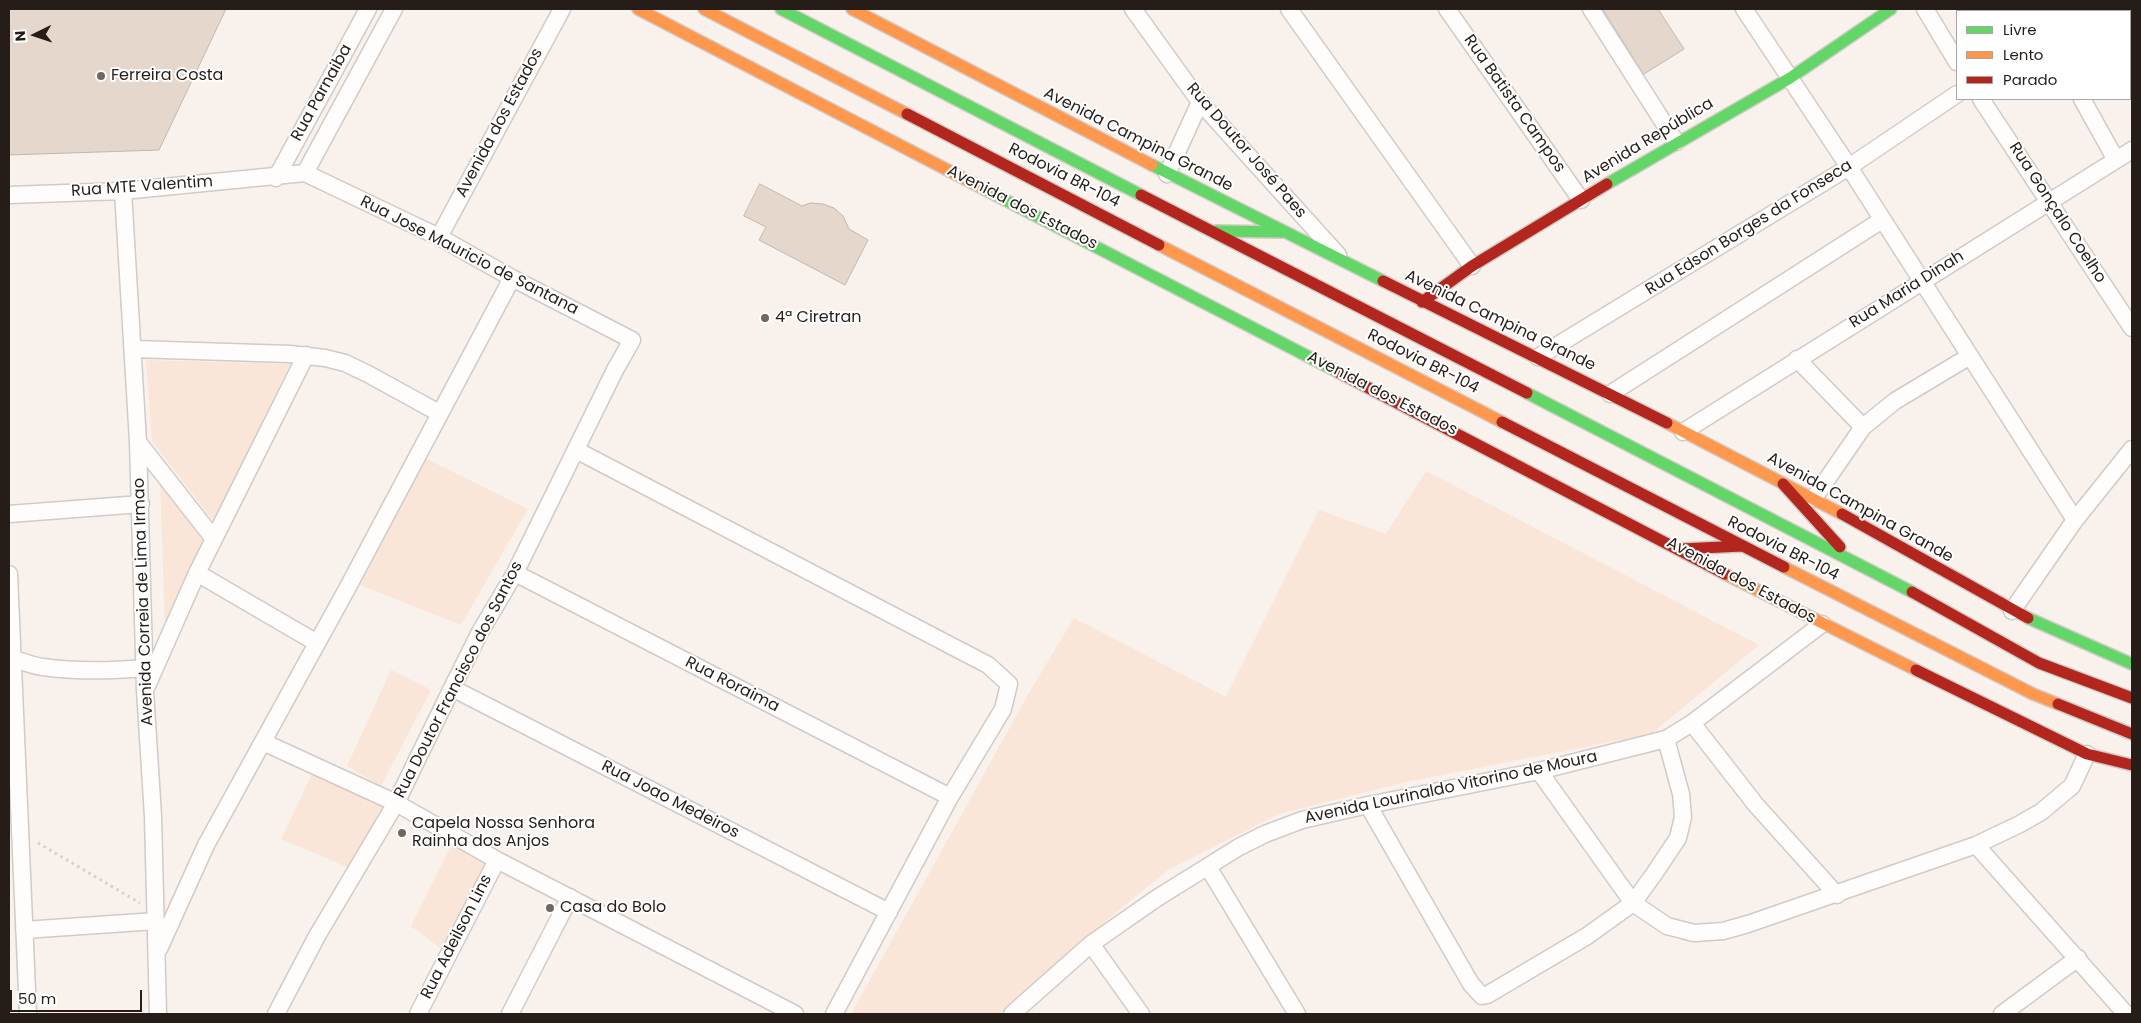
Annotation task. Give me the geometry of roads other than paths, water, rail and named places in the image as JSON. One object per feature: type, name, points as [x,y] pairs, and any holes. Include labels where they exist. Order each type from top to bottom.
[{"type":"main road","name":"Avenida dos Estados","points":[[638,9],[1681,549],[1822,624],[2087,754],[2132,765]]},
{"type":"main road","name":"Rodovia BR-104","points":[[704,9],[1742,546],[2033,694],[2132,734]]},
{"type":"main road","name":"Rodovia BR-104","points":[[781,9],[1853,561],[2039,663],[2132,698]]},
{"type":"main road","name":"Avenida Campina Grande","points":[[855,9],[1167,174],[1422,302],[1538,357],[1783,484],[1814,498],[2012,611],[2132,664]]},
{"type":"main road","name":"Avenida República","points":[[1422,302],[1472,266],[1676,142],[1790,78],[1891,9]]},
{"type":"main road","points":[[1210,231],[1282,232]]},
{"type":"main road","points":[[1783,484],[1853,561]]},
{"type":"main road","points":[[1681,549],[1742,546]]},
{"type":"street","name":"Rua Parnaiba","points":[[276,178],[368,9]]},
{"type":"street","name":"Rua Parnaiba","points":[[305,174],[394,9]]},
{"type":"street","name":"Avenida dos Estados","points":[[439,237],[562,9]]},
{"type":"street","name":"Rua Doutor José Paes","points":[[1133,9],[1200,102],[1346,264]]},
{"type":"street","points":[[1289,9],[1472,266]]},
{"type":"street","name":"Rua Batista Campos","points":[[1447,9],[1581,200]]},
{"type":"street","points":[[1591,9],[1676,142]]},
{"type":"street","points":[[1744,9],[1848,167],[2074,520]]},
{"type":"street","points":[[1925,9],[1956,60]]},
{"type":"street","name":"Rua Edson Borges da Fonseca","points":[[1538,357],[1848,167],[1956,95]]},
{"type":"street","name":"Rua Gonçalo Coelho","points":[[1982,100],[2132,328]]},
{"type":"street","points":[[2083,100],[2116,160]]},
{"type":"street","points":[[1167,174],[1200,102]]},
{"type":"street","name":"Rua Maria Dinah","points":[[1683,432],[1796,358],[1922,282],[2132,150]]},
{"type":"street","points":[[276,178],[305,174]]},
{"type":"street","name":"Rua Jose Mauricio de Santana","points":[[305,174],[439,237],[512,278],[632,340]]},
{"type":"street","name":"Rua MTE Valentim","points":[[9,195],[123,191],[276,178]]},
{"type":"street","name":"Avenida Correia de Lima Irmao","points":[[123,191],[134,349],[141,504],[145,691],[153,816],[158,1014]]},
{"type":"street","points":[[1610,394],[1882,220]]},
{"type":"street","points":[[157,952],[206,845],[317,643],[512,278]]},
{"type":"street","name":"Rua Doutor Francisco dos Santos","points":[[276,1014],[317,936],[396,803],[480,632],[515,573],[632,340]]},
{"type":"street","points":[[134,349],[306,355],[345,363],[439,413]]},
{"type":"street","points":[[145,691],[197,573],[306,355]]},
{"type":"street","points":[[1814,498],[1863,427],[1915,388],[1970,356]]},
{"type":"street","points":[[1796,358],[1863,427]]},
{"type":"street","points":[[138,442],[214,539]]},
{"type":"street","points":[[2012,611],[2074,520],[2132,449]]},
{"type":"street","points":[[576,450],[988,665],[1009,684],[1003,709],[950,797],[834,1014]]},
{"type":"street","points":[[9,514],[141,504]]},
{"type":"street","points":[[197,573],[317,643]]},
{"type":"street","name":"Rua Roraima","points":[[515,573],[950,797]]},
{"type":"street","points":[[9,574],[14,805],[20,832],[28,1014]]},
{"type":"street","name":"Avenida Lourinaldo Vitorino de Moura","points":[[1012,1014],[1091,944],[1157,898],[1208,866],[1265,834],[1302,820],[1539,771],[1666,739],[1692,723],[1822,624]]},
{"type":"street","points":[[10,659],[37,667],[70,671],[109,672],[145,668]]},
{"type":"street","name":"Rua Joao Medeiros","points":[[452,688],[888,912]]},
{"type":"street","points":[[1692,723],[1756,805],[1837,895]]},
{"type":"street","points":[[1368,805],[1471,984],[1482,996],[1496,992],[1587,936],[1633,902],[1678,838],[1683,817],[1681,794],[1666,739]]},
{"type":"street","points":[[263,742],[396,803],[497,860],[795,1014]]},
{"type":"street","points":[[1539,771],[1633,902],[1667,926],[1694,933],[1723,931],[1748,924],[1837,895],[1976,845],[2041,812],[2056,802],[2072,786],[2087,754]]},
{"type":"street","points":[[1976,845],[2126,1014]]},
{"type":"street","name":"Rua Adeilson Lins","points":[[418,1014],[497,860]]},
{"type":"street","points":[[1208,866],[1297,1014]]},
{"type":"street","points":[[510,1014],[570,897]]},
{"type":"street","points":[[24,930],[156,916]]},
{"type":"street","points":[[1091,944],[1141,1014]]},
{"type":"street","points":[[2002,1014],[2078,958]]},
{"type":"place","name":"Ferreira Costa","points":[[101,76]]},
{"type":"place","name":"4ª Ciretran","points":[[765,318]]},
{"type":"place","name":"Capela Nossa Senhora Rainha dos Anjos","points":[[402,833]]},
{"type":"place","name":"Casa do Bolo","points":[[550,908]]}]
